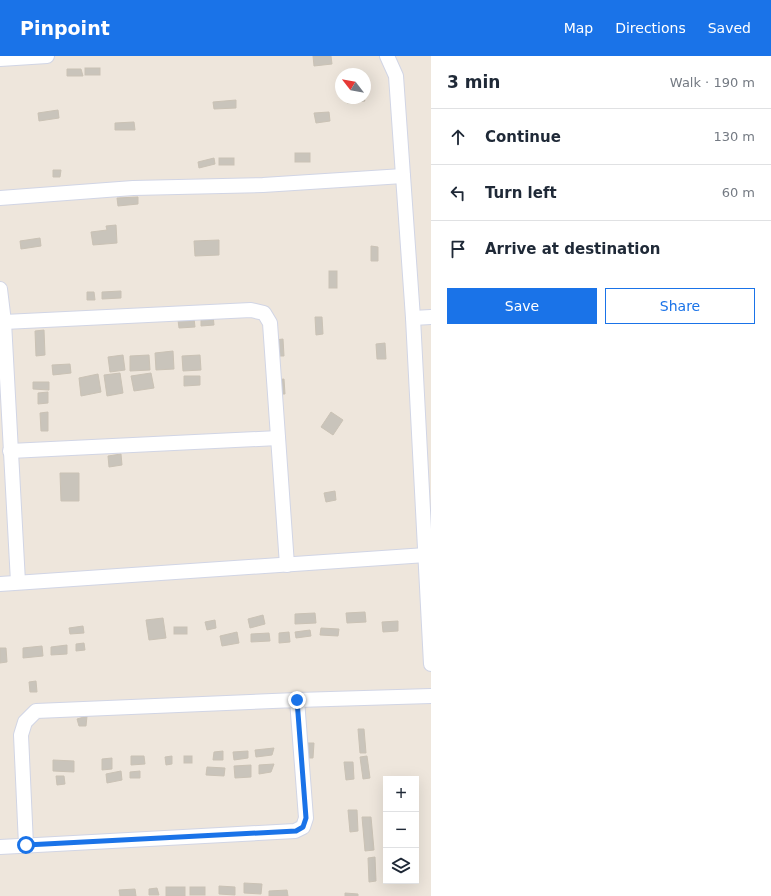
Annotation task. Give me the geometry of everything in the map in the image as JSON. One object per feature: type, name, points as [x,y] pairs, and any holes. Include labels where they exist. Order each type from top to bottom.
[{"type":"street","points":[[0,59],[47,56]]},
{"type":"street","points":[[386,56],[389,58],[396,76],[413,318],[431,664]]},
{"type":"street","points":[[0,198],[133,188],[263,185],[402,176]]},
{"type":"street","points":[[0,289],[4,322],[18,582]]},
{"type":"street","points":[[4,322],[251,310],[264,313],[270,323],[287,565]]},
{"type":"street","points":[[413,318],[431,317]]},
{"type":"street","points":[[10,451],[278,438]]},
{"type":"street","points":[[0,584],[426,555]]},
{"type":"street","points":[[26,845],[21,735],[25,722],[36,711],[431,696]]},
{"type":"street","points":[[0,847],[296,831],[303,827],[306,818],[297,700]]},
{"type":"building","points":[[313,56],[331,56],[332,64],[314,66]]},
{"type":"building","points":[[85,68],[100,68],[100,75],[85,75]]},
{"type":"building","points":[[67,69],[81,69],[83,76],[67,76]]},
{"type":"building","points":[[236,100],[236,108],[214,109],[213,102]]},
{"type":"building","points":[[58,110],[59,118],[39,121],[38,113]]},
{"type":"building","points":[[329,112],[330,121],[316,123],[314,113]]},
{"type":"building","points":[[134,122],[135,130],[115,130],[115,123]]},
{"type":"building","points":[[295,153],[310,153],[310,162],[295,162]]},
{"type":"building","points":[[214,158],[215,164],[199,168],[198,162]]},
{"type":"building","points":[[219,158],[234,158],[234,165],[219,165]]},
{"type":"building","points":[[53,170],[61,170],[60,177],[53,177]]},
{"type":"building","points":[[138,197],[138,204],[118,206],[117,198]]},
{"type":"building","points":[[116,225],[117,243],[93,245],[91,232],[107,230],[106,226]]},
{"type":"building","points":[[40,238],[41,246],[21,249],[20,241]]},
{"type":"building","points":[[219,240],[219,255],[195,256],[194,241]]},
{"type":"building","points":[[371,246],[378,247],[378,261],[371,261]]},
{"type":"building","points":[[329,271],[337,271],[337,288],[329,288]]},
{"type":"building","points":[[121,291],[121,298],[102,299],[102,292]]},
{"type":"building","points":[[87,292],[94,292],[95,300],[87,300]]},
{"type":"building","points":[[213,315],[214,325],[201,326],[201,316]]},
{"type":"building","points":[[315,317],[322,317],[323,334],[316,335]]},
{"type":"building","points":[[194,318],[195,327],[179,328],[178,320]]},
{"type":"building","points":[[44,330],[45,355],[36,356],[35,331]]},
{"type":"building","points":[[283,339],[284,356],[276,356],[275,340]]},
{"type":"building","points":[[385,343],[386,359],[377,359],[376,344]]},
{"type":"building","points":[[173,351],[174,369],[156,370],[155,353]]},
{"type":"building","points":[[123,355],[125,370],[110,372],[108,357]]},
{"type":"building","points":[[149,355],[150,370],[130,371],[130,356]]},
{"type":"building","points":[[200,355],[201,370],[183,371],[182,356]]},
{"type":"building","points":[[70,364],[71,373],[53,375],[52,365]]},
{"type":"building","points":[[120,373],[123,393],[107,396],[104,375]]},
{"type":"building","points":[[151,373],[154,388],[134,391],[131,376]]},
{"type":"building","points":[[98,374],[101,392],[81,396],[79,378]]},
{"type":"building","points":[[184,376],[200,376],[200,385],[184,386]]},
{"type":"building","points":[[284,379],[285,394],[277,394],[276,380]]},
{"type":"building","points":[[33,382],[49,382],[49,390],[33,389]]},
{"type":"building","points":[[48,392],[48,403],[38,404],[38,393]]},
{"type":"building","points":[[48,412],[48,431],[41,431],[40,413]]},
{"type":"building","points":[[331,412],[343,420],[333,435],[321,427]]},
{"type":"building","points":[[121,454],[122,465],[109,467],[108,456]]},
{"type":"building","points":[[60,473],[79,473],[79,501],[61,501]]},
{"type":"building","points":[[335,491],[336,500],[326,502],[324,493]]},
{"type":"building","points":[[365,612],[366,622],[347,623],[346,613]]},
{"type":"building","points":[[315,613],[316,623],[295,624],[295,614]]},
{"type":"building","points":[[263,615],[265,624],[250,628],[248,619]]},
{"type":"building","points":[[163,618],[166,638],[149,640],[146,620]]},
{"type":"building","points":[[215,620],[216,628],[207,630],[205,622]]},
{"type":"building","points":[[398,621],[398,631],[383,632],[382,622]]},
{"type":"building","points":[[83,626],[84,633],[70,634],[69,628]]},
{"type":"building","points":[[174,627],[187,627],[187,634],[174,634]]},
{"type":"building","points":[[321,628],[339,629],[338,636],[320,635]]},
{"type":"building","points":[[310,630],[311,636],[296,638],[295,632]]},
{"type":"building","points":[[237,632],[239,643],[222,646],[220,636]]},
{"type":"building","points":[[289,632],[290,642],[279,643],[279,633]]},
{"type":"building","points":[[269,633],[270,641],[251,642],[251,634]]},
{"type":"building","points":[[84,643],[85,650],[76,651],[76,644]]},
{"type":"building","points":[[67,645],[67,654],[51,655],[51,647]]},
{"type":"building","points":[[42,646],[43,656],[23,658],[23,648]]},
{"type":"building","points":[[0,648],[6,648],[7,662],[0,663]]},
{"type":"building","points":[[36,681],[37,692],[30,692],[29,682]]},
{"type":"building","points":[[87,716],[86,726],[79,726],[77,719]]},
{"type":"building","points":[[358,729],[364,729],[366,753],[360,753]]},
{"type":"building","points":[[306,743],[314,743],[313,758],[306,758]]},
{"type":"building","points":[[274,748],[272,755],[256,757],[255,750]]},
{"type":"building","points":[[223,751],[223,760],[213,760],[214,752]]},
{"type":"building","points":[[248,751],[248,758],[234,760],[233,752]]},
{"type":"building","points":[[131,756],[144,756],[145,764],[131,765]]},
{"type":"building","points":[[172,756],[172,764],[166,765],[165,757]]},
{"type":"building","points":[[184,756],[192,756],[192,763],[184,763]]},
{"type":"building","points":[[367,756],[370,778],[363,779],[360,757]]},
{"type":"building","points":[[112,758],[112,769],[102,770],[102,759]]},
{"type":"building","points":[[53,760],[74,761],[74,772],[53,771]]},
{"type":"building","points":[[344,762],[353,762],[354,779],[346,780]]},
{"type":"building","points":[[274,764],[271,772],[259,774],[259,765]]},
{"type":"building","points":[[251,765],[251,777],[235,778],[234,766]]},
{"type":"building","points":[[207,767],[225,768],[224,776],[206,775]]},
{"type":"building","points":[[121,771],[122,780],[107,783],[106,774]]},
{"type":"building","points":[[140,771],[140,778],[130,778],[130,772]]},
{"type":"building","points":[[56,776],[64,776],[65,784],[57,785]]},
{"type":"building","points":[[348,810],[357,810],[358,831],[350,832]]},
{"type":"building","points":[[362,817],[371,817],[374,850],[365,851]]},
{"type":"building","points":[[375,857],[376,881],[369,882],[368,858]]},
{"type":"building","points":[[244,883],[262,884],[261,894],[244,893]]},
{"type":"building","points":[[219,886],[235,887],[235,895],[219,894]]},
{"type":"building","points":[[166,887],[185,887],[185,896],[166,896]]},
{"type":"building","points":[[190,887],[205,887],[205,895],[190,895]]},
{"type":"building","points":[[157,888],[159,895],[149,895],[149,889]]},
{"type":"building","points":[[135,889],[136,896],[120,896],[119,890]]},
{"type":"building","points":[[287,890],[288,896],[269,896],[269,891]]},
{"type":"building","points":[[345,893],[358,894],[358,896],[345,896]]},
{"type":"route","points":[[26,845],[296,831],[303,827],[306,818],[297,700]]}]
